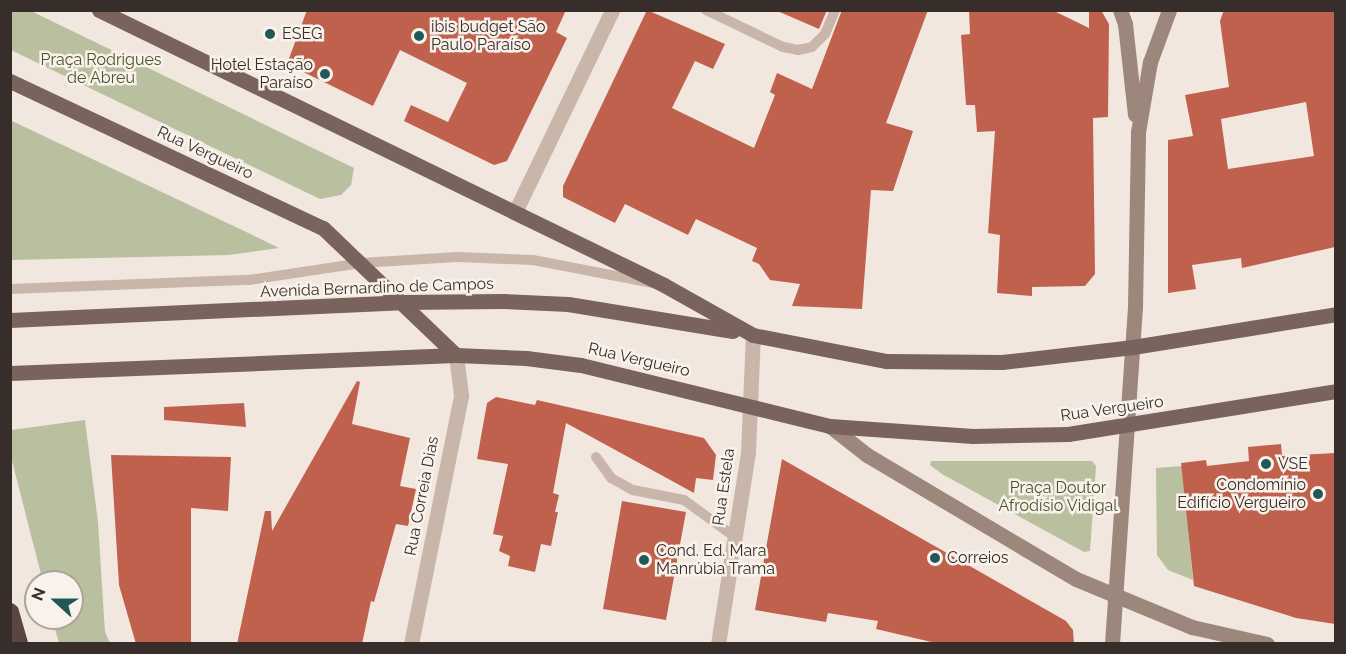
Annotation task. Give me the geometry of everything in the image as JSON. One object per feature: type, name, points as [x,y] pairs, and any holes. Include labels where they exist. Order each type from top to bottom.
[{"type":"highway","points":[[10,612],[19,644]]},
{"type":"main road","points":[[99,10],[664,285],[748,334],[835,353],[934,363],[1002,362],[1133,347],[1335,314]]},
{"type":"main road","name":"Rua Vergueiro","points":[[10,81],[323,228],[456,355],[581,365],[830,426],[1020,436],[1129,426],[1335,391]]},
{"type":"main road","name":"Avenida Bernardino de Campos","points":[[12,320],[402,302],[568,304],[748,334]]},
{"type":"main road","points":[[10,373],[456,355]]},
{"type":"street","points":[[515,212],[612,10]]},
{"type":"street","points":[[1112,644],[1129,426],[1138,132],[1125,24],[1119,10]]},
{"type":"street","points":[[1138,132],[1150,62],[1169,10]]},
{"type":"street","name":"Rua Estela","points":[[718,644],[748,453],[748,334]]},
{"type":"street","name":"Rua Correia Dias","points":[[411,644],[461,395],[456,355]]},
{"type":"street","points":[[830,426],[867,455],[1115,598],[1192,627],[1267,644]]},
{"type":"lane","points":[[706,10],[783,47],[798,50],[812,47],[825,34],[835,10]]},
{"type":"lane","points":[[10,289],[249,280],[361,263],[457,257],[533,260],[664,285]]},
{"type":"lane","points":[[596,457],[611,478],[633,490],[684,500],[735,537]]},
{"type":"green space","name":"Praça Rodrigues de Abreu","points":[[10,11],[31,11],[354,168],[351,185],[341,195],[320,199],[11,50]]},
{"type":"green space","name":"Praça Rodrigues de Abreu","points":[[10,120],[279,248],[229,255],[11,260]]},
{"type":"green space","points":[[85,420],[98,522],[105,632],[110,643],[59,643],[55,630],[84,630],[84,570],[40,570],[11,457],[11,430]]},
{"type":"green space","name":"Praça Doutor Afrodísio Vidigal","points":[[931,461],[1092,461],[1096,466],[1090,551],[1084,552],[942,474],[930,465]]},
{"type":"green space","points":[[1182,466],[1193,580],[1168,570],[1157,555],[1156,468]]},
{"type":"building","points":[[307,10],[566,10],[556,32],[567,38],[507,161],[494,165],[404,121],[411,105],[448,122],[467,83],[400,50],[373,106],[287,64]]},
{"type":"building","points":[[647,10],[725,44],[713,69],[695,61],[672,108],[754,148],[775,95],[770,92],[777,73],[812,89],[842,10],[928,10],[886,123],[913,131],[893,191],[871,190],[862,309],[792,306],[800,284],[770,280],[759,264],[752,261],[757,248],[696,219],[688,235],[625,204],[615,223],[563,197],[563,186]]},
{"type":"building","points":[[775,10],[827,10],[819,29]]},
{"type":"building","points":[[969,10],[1052,10],[1089,28],[1089,10],[1101,10],[1109,24],[1108,117],[1093,118],[1095,274],[1085,286],[1032,287],[1032,296],[997,293],[1000,235],[988,233],[995,131],[977,132],[975,105],[966,105],[961,35],[970,34]]},
{"type":"building","points":[[1224,10],[1335,10],[1335,247],[1242,268],[1241,258],[1192,265],[1196,289],[1168,293],[1168,140],[1193,136],[1185,95],[1229,87],[1220,21]],"holes":[[[1306,102],[1314,156],[1228,169],[1221,119]]]},
{"type":"building","points":[[357,381],[360,382],[352,424],[410,438],[400,486],[416,489],[408,526],[396,524],[374,602],[371,601],[362,644],[237,644],[265,511],[271,511],[272,531]]},
{"type":"building","points":[[496,397],[535,405],[537,400],[704,438],[716,455],[713,480],[696,478],[694,493],[566,423],[553,493],[559,495],[551,546],[541,544],[535,572],[508,566],[510,556],[499,551],[503,536],[493,534],[508,464],[477,459],[487,403]]},
{"type":"building","points":[[244,403],[246,427],[164,420],[164,407]]},
{"type":"building","points":[[1281,444],[1282,456],[1335,453],[1335,624],[1296,618],[1194,586],[1181,463],[1206,460],[1207,466],[1249,461],[1248,447]]},
{"type":"building","points":[[111,455],[231,457],[228,511],[191,508],[191,644],[136,644],[119,585]]},
{"type":"building","points":[[782,459],[1066,621],[1073,630],[1074,644],[940,644],[876,629],[878,621],[828,613],[826,622],[755,610]]},
{"type":"building","name":"Cond. Ed. Mara Manrúbia Trama","points":[[622,501],[686,512],[666,620],[603,609]]},
{"type":"place","name":"ESEG","points":[[270,34]]},
{"type":"place","name":"ibis budget São Paulo Paraíso","points":[[419,36]]},
{"type":"place","name":"Hotel Estação Paraíso","points":[[325,74]]},
{"type":"place","name":"VSE","points":[[1266,464]]},
{"type":"place","name":"Condomínio Edifício Vergueiro","points":[[1318,494]]},
{"type":"place","name":"Correios","points":[[935,558]]},
{"type":"place","name":"Cond. Ed. Mara Manrúbia Trama","points":[[644,560]]}]
